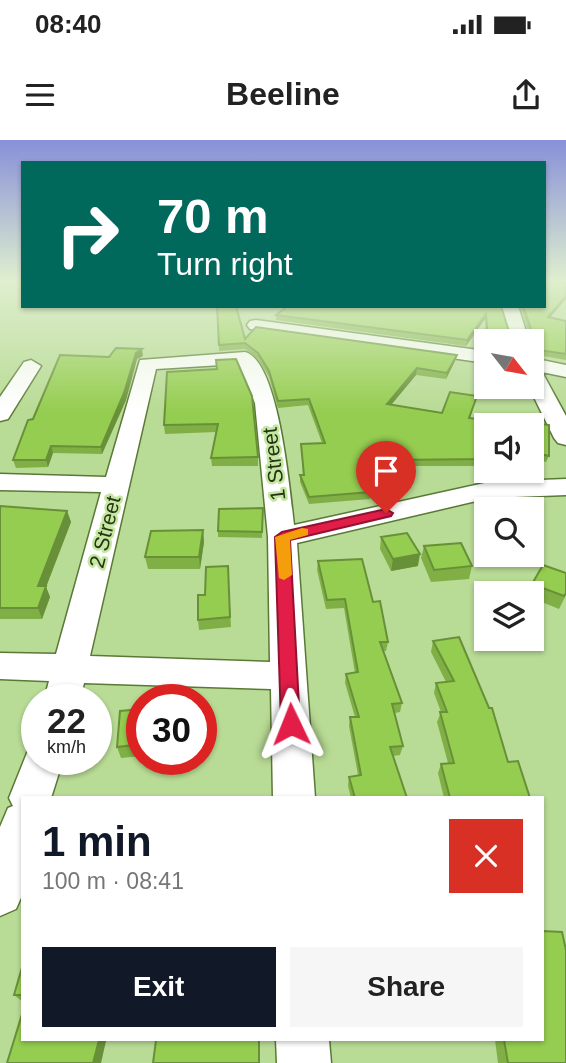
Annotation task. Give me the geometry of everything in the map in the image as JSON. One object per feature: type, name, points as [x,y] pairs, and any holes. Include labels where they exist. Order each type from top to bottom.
[{"type":"street","points":[[257,325],[474,356]]},
{"type":"street","name":"1 Street","points":[[147,364],[245,358],[266,403],[282,537],[294,796]]},
{"type":"street","name":"2 Street","points":[[67,684],[147,364]]},
{"type":"street","points":[[0,414],[31,366]]},
{"type":"street","points":[[544,366],[566,371]]},
{"type":"street","points":[[544,395],[566,438]]},
{"type":"street","points":[[0,482],[117,485]]},
{"type":"street","points":[[282,537],[489,490],[566,487]]},
{"type":"street","points":[[0,666],[67,684],[289,676]]},
{"type":"street","points":[[31,796],[38,775]]},
{"type":"street","points":[[0,893],[21,828]]},
{"type":"street","points":[[303,1041],[304,1063]]},
{"type":"building","points":[[218,325],[241,325],[245,339],[256,327],[457,355],[447,373],[417,368],[387,404],[442,413],[450,392],[474,396],[476,399],[469,418],[474,419],[474,459],[391,460],[403,480],[367,484],[371,492],[309,497],[300,475],[304,475],[301,444],[325,443],[309,399],[278,401],[269,371],[258,353],[245,343],[219,345]]},
{"type":"building","points":[[353,325],[478,325],[467,340]]},
{"type":"building","points":[[487,325],[507,325],[508,329],[487,329]]},
{"type":"building","points":[[530,325],[566,325],[566,354],[544,351],[544,329],[531,329]]},
{"type":"building","points":[[116,348],[142,349],[136,353],[124,393],[101,447],[51,446],[46,460],[13,460],[28,420],[33,419],[60,355],[109,357]]},
{"type":"building","points":[[236,359],[252,396],[258,457],[211,458],[218,424],[164,425],[167,372],[217,369],[216,360]]},
{"type":"building","points":[[544,424],[549,425],[549,456],[544,455]]},
{"type":"building","points":[[0,506],[67,511],[38,586],[46,586],[38,608],[0,608]]},
{"type":"building","points":[[263,508],[262,532],[218,531],[219,509]]},
{"type":"building","points":[[203,530],[199,557],[145,557],[151,531]]},
{"type":"building","points":[[407,533],[420,554],[393,559],[381,537]]},
{"type":"building","points":[[461,543],[472,566],[434,570],[424,546]]},
{"type":"building","points":[[362,559],[373,602],[380,601],[388,642],[380,642],[402,703],[392,704],[403,746],[390,747],[406,796],[354,796],[349,777],[361,775],[350,717],[359,717],[346,674],[358,672],[345,599],[327,600],[318,561]]},
{"type":"building","points":[[544,565],[566,573],[566,593],[564,596],[544,588],[544,581],[534,581]]},
{"type":"building","points":[[228,566],[230,617],[198,620],[198,595],[205,595],[206,567]]},
{"type":"building","points":[[459,637],[489,708],[492,708],[508,762],[518,761],[529,796],[449,796],[441,764],[454,763],[440,712],[447,712],[436,683],[454,681],[433,641]]},
{"type":"building","points":[[126,710],[126,746],[117,747],[120,711]]},
{"type":"building","points":[[544,931],[562,932],[566,950],[566,1063],[508,1063],[504,1041],[544,1041]]},
{"type":"building","points":[[21,971],[21,995],[14,995]]},
{"type":"building","points":[[21,1018],[21,1041],[99,1041],[93,1063],[7,1063]]},
{"type":"building","points":[[156,1041],[259,1041],[259,1063],[153,1063]]},
{"type":"slow traffic","points":[[284,575],[282,537],[302,532]]},
{"type":"route","points":[[291,724],[282,537],[386,513]]}]
